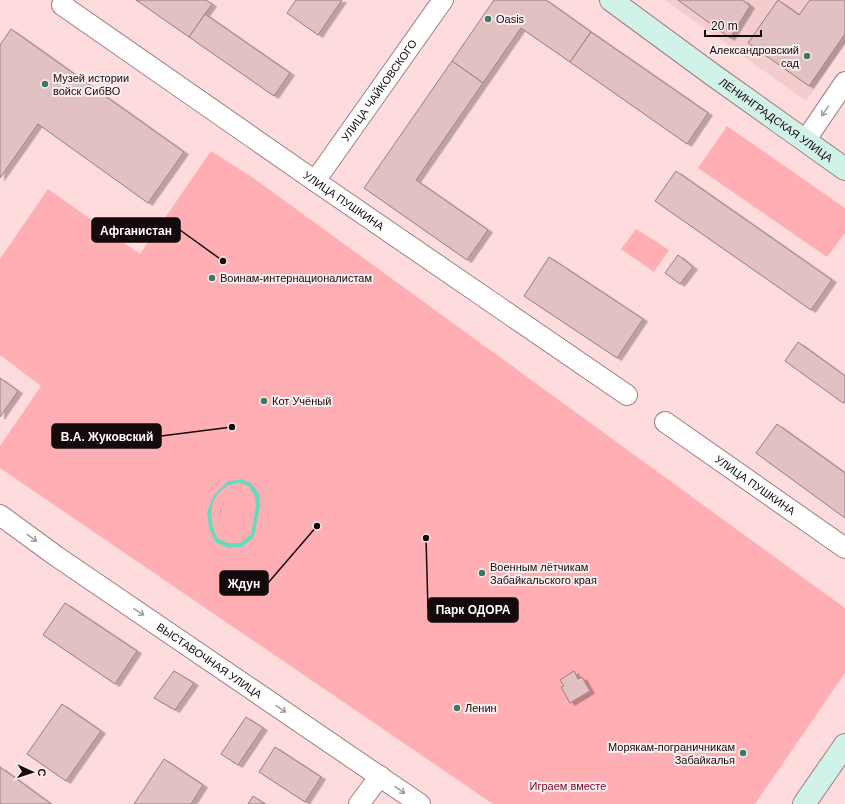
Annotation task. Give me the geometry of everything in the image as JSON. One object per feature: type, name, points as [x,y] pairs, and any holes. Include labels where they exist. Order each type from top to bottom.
[{"type":"main road","name":"ЛЕНИНГРАДСКАЯ УЛИЦА","points":[[611,0],[804,141],[845,168]]},
{"type":"main road","points":[[804,804],[845,745]]},
{"type":"street","name":"УЛИЦА ЧАЙКОВСКОГО","points":[[315,181],[444,0]]},
{"type":"street","name":"УЛИЦА ПУШКИНА","points":[[62,5],[627,395]]},
{"type":"street","points":[[804,141],[845,82]]},
{"type":"street","name":"УЛИЦА ПУШКИНА","points":[[665,422],[845,548]]},
{"type":"street","name":"ВЫСТАВОЧНАЯ УЛИЦА","points":[[0,515],[56,556],[420,804]]},
{"type":"street","points":[[359,804],[380,776]]},
{"type":"shaded area","points":[[665,0],[845,0],[845,45],[806,101]]},
{"type":"shaded area","points":[[241,479],[251,483],[260,495],[260,506],[254,537],[242,547],[228,548],[215,542],[209,527],[207,512],[214,495],[227,482]],"holes":[[[239,483],[249,486],[255,497],[256,506],[251,534],[240,543],[228,543],[217,538],[211,517],[213,503],[216,497],[220,491],[227,486]]]},
{"type":"green space","points":[[727,126],[845,208],[845,233],[827,257],[698,168]]},
{"type":"green space","name":"Играем вместе","points":[[211,151],[252,177],[845,608],[845,673],[755,804],[493,804],[0,468],[0,446],[41,386],[0,355],[0,259],[48,189],[140,254]]},
{"type":"green space","points":[[636,229],[669,250],[654,272],[621,249]]},
{"type":"building","points":[[136,0],[206,0],[212,4],[189,37]]},
{"type":"building","points":[[296,0],[342,0],[318,35],[287,13]]},
{"type":"building","points":[[494,0],[546,0],[591,32],[570,62],[521,28],[483,83],[452,61]]},
{"type":"building","points":[[678,0],[743,0],[750,6],[730,38]]},
{"type":"building","points":[[778,0],[799,15],[810,0],[845,0],[845,34],[809,86],[748,43]]},
{"type":"building","points":[[205,14],[290,73],[274,96],[189,37]]},
{"type":"building","name":"Музей истории войск СибВО","points":[[11,29],[184,152],[148,203],[38,124],[0,178],[0,45]]},
{"type":"building","points":[[591,32],[708,113],[687,144],[570,62]]},
{"type":"building","points":[[452,61],[483,83],[416,180],[488,230],[467,260],[364,188]]},
{"type":"building","points":[[676,171],[832,280],[811,310],[655,201]]},
{"type":"building","points":[[678,255],[693,267],[680,284],[665,273]]},
{"type":"building","points":[[549,257],[643,319],[617,358],[524,296]]},
{"type":"building","points":[[798,342],[845,376],[845,401],[843,403],[785,361]]},
{"type":"building","points":[[0,378],[18,391],[0,417]]},
{"type":"building","points":[[777,424],[845,473],[845,518],[756,453]]},
{"type":"building","points":[[65,603],[137,651],[115,684],[43,635]]},
{"type":"building","points":[[174,671],[194,683],[175,710],[154,698]]},
{"type":"building","points":[[574,671],[578,679],[582,677],[590,691],[570,703],[561,687],[564,686],[560,680]]},
{"type":"building","points":[[62,704],[101,731],[66,781],[27,754]]},
{"type":"building","points":[[246,717],[263,728],[238,765],[221,754]]},
{"type":"building","points":[[275,747],[321,777],[305,802],[259,772]]},
{"type":"building","points":[[164,759],[203,785],[191,804],[134,804]]},
{"type":"building","points":[[0,767],[14,777],[51,804],[0,804]]},
{"type":"building","points":[[253,796],[265,804],[248,804]]},
{"type":"place","name":"Oasis","points":[[488,19]]},
{"type":"place","name":"Александровский сад","points":[[807,56]]},
{"type":"place","name":"Музей истории войск СибВО","points":[[45,84]]},
{"type":"place","name":"Афганистан","points":[[223,261]]},
{"type":"place","name":"Воинам-интернационалистам","points":[[212,278]]},
{"type":"place","name":"Кот Учёный","points":[[264,401]]},
{"type":"place","name":"В.А. Жуковский","points":[[232,427]]},
{"type":"place","name":"Ждун","points":[[317,526]]},
{"type":"place","name":"Парк ОДОРА","points":[[426,538]]},
{"type":"place","name":"Военным лётчикам Забайкальского края","points":[[482,573]]},
{"type":"place","name":"Ленин","points":[[457,708]]},
{"type":"place","name":"Морякам-пограничникам Забайкалья","points":[[743,753]]}]
